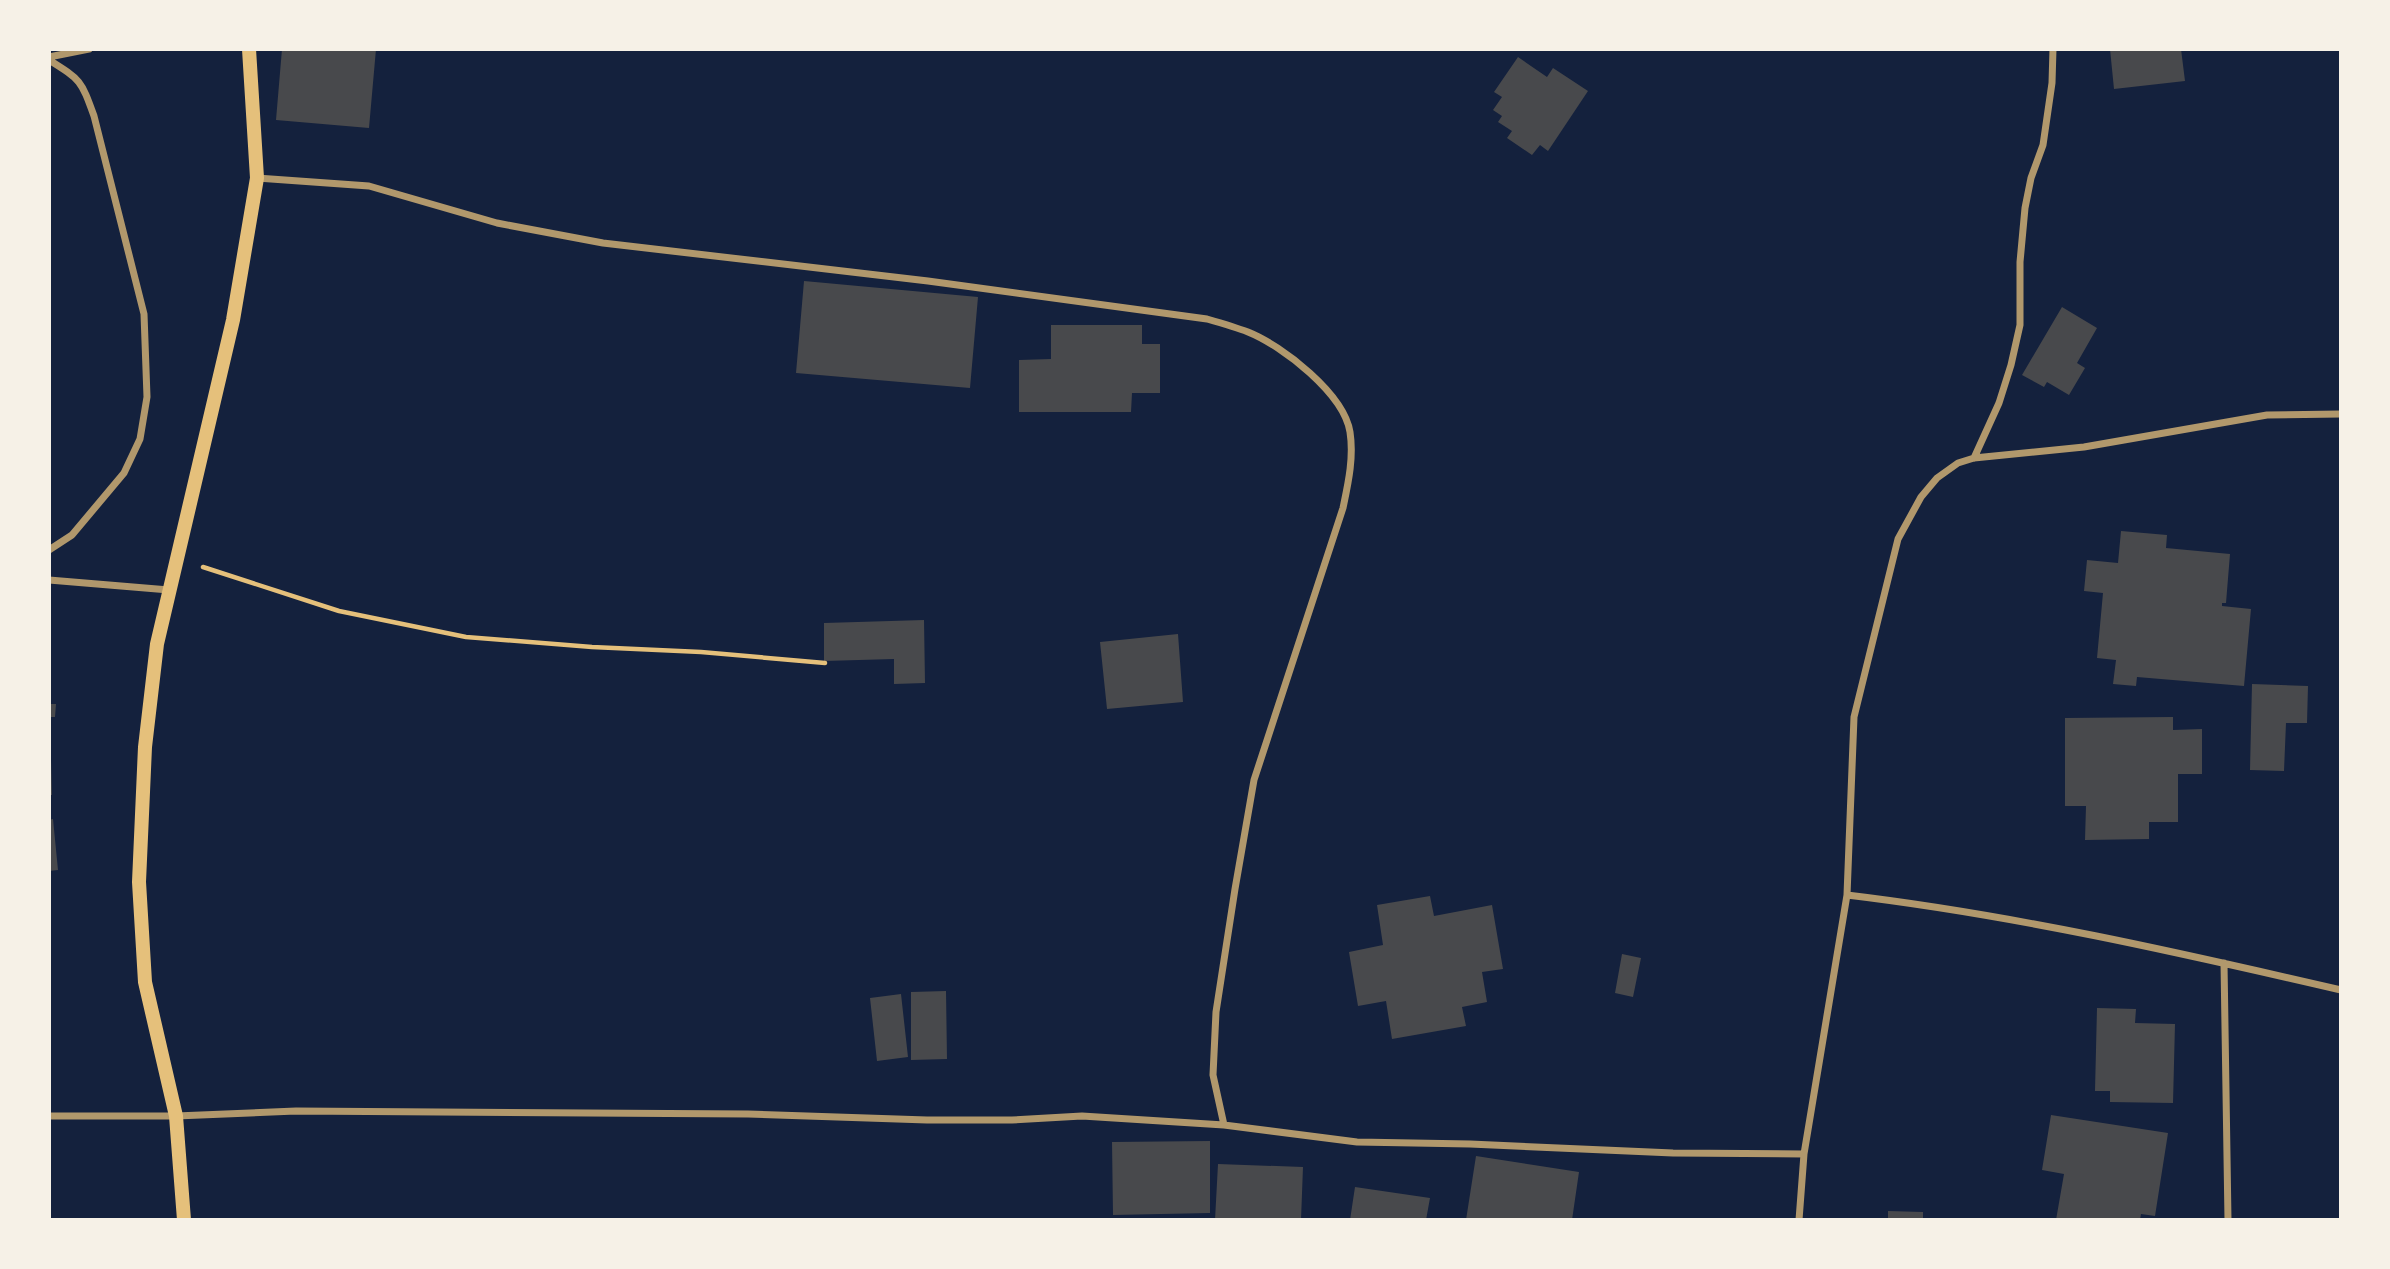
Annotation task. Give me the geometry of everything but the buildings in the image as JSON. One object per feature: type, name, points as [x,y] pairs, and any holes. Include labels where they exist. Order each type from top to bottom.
[{"type":"main road","points":[[184,1220],[176,1116],[145,982],[139,881],[145,747],[157,643],[233,320],[257,178],[249,49]]},
{"type":"street","points":[[49,58],[89,49]]},
{"type":"street","points":[[1974,458],[1999,403],[2020,325],[2020,262],[2025,208],[2031,178],[2043,145],[2052,83],[2053,49]]},
{"type":"street","points":[[49,58],[77,78],[94,116],[144,314],[146,397],[140,439],[124,473],[72,535],[49,550]]},
{"type":"street","points":[[257,178],[369,186],[497,223],[603,243],[928,281],[1207,319],[1250,332],[1286,354],[1327,390],[1340,406],[1350,431],[1351,463],[1343,508],[1254,780],[1234,889],[1216,1012],[1213,1075],[1224,1125]]},
{"type":"street","points":[[1799,1220],[1804,1154],[1847,895],[1854,718],[1898,539],[1921,497],[1937,478],[1958,463],[1974,458],[2084,447],[2267,415],[2341,414]]},
{"type":"street","points":[[49,580],[169,590]]},
{"type":"street","points":[[1847,895],[2027,921],[2341,990]]},
{"type":"street","points":[[2224,963],[2228,1220]]},
{"type":"street","points":[[49,1116],[176,1116],[296,1111],[748,1114],[927,1120],[1012,1120],[1082,1116],[1224,1125],[1357,1142],[1672,1153],[1804,1154]]},
{"type":"path","points":[[176,558],[339,611],[466,637],[825,663]]}]
